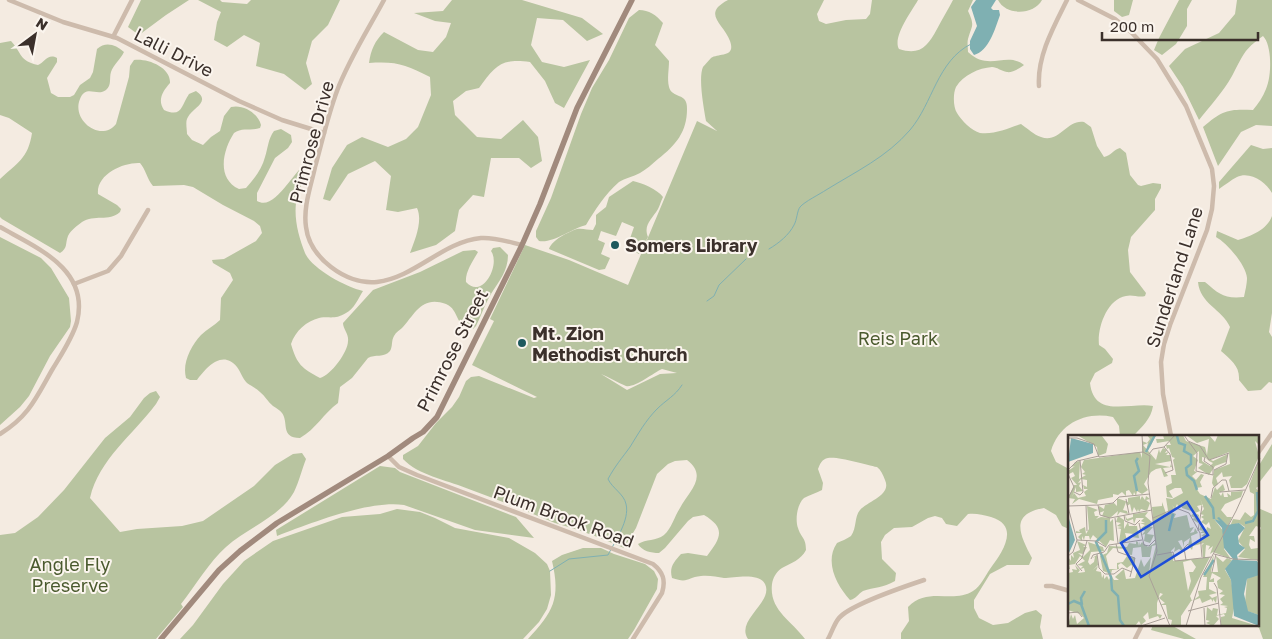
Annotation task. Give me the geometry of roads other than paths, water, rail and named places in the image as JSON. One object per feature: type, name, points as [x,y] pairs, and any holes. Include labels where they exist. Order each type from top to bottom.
[{"type":"main road","name":"Primrose Street","points":[[161,639],[219,570],[240,551],[277,523],[388,456],[423,432],[437,417],[522,245],[577,108],[632,0]]},
{"type":"street","name":"Lalli Drive","points":[[9,0],[63,22],[113,37],[273,116],[324,133]]},
{"type":"street","points":[[113,37],[132,0]]},
{"type":"street","name":"Primrose Drive","points":[[384,0],[338,88],[308,196],[306,227],[309,240],[319,257],[339,273],[351,279],[379,282],[395,278],[455,244],[469,240],[483,238],[522,245]]},
{"type":"street","points":[[1039,86],[1040,70],[1049,38],[1067,0]]},
{"type":"street","name":"Sunderland Lane","points":[[1078,0],[1116,19],[1157,59],[1186,106],[1212,169],[1214,186],[1212,209],[1207,230],[1177,304],[1162,353],[1163,394],[1171,435]]},
{"type":"street","points":[[74,284],[108,271],[121,256],[148,210]]},
{"type":"street","points":[[0,227],[50,255],[72,279],[78,300],[77,321],[72,336],[30,409],[18,422],[0,434]]},
{"type":"street","points":[[1260,450],[1272,433]]},
{"type":"street","name":"Plum Brook Road","points":[[388,456],[399,467],[417,476],[653,564],[662,573],[664,586],[662,593],[633,639]]},
{"type":"street","points":[[828,639],[840,617],[846,612],[890,592],[924,580]]},
{"type":"street","points":[[1046,586],[1068,590]]},
{"type":"street","points":[[1135,639],[1142,626]]},
{"type":"water","points":[[976,0],[996,0],[991,8],[999,10],[1000,15],[988,44],[979,53],[974,55],[970,49],[970,41],[977,26],[971,7]]},
{"type":"waterway","points":[[769,249],[789,232],[795,223],[802,205],[870,163],[901,140],[918,119],[936,83],[950,61],[971,44]]},
{"type":"waterway","points":[[707,301],[714,296],[719,285],[746,259]]},
{"type":"waterway","points":[[550,571],[569,559],[608,555],[624,523],[627,510],[625,500],[608,479],[649,418],[682,385]]},
{"type":"place","name":"Somers Library","points":[[615,245]]},
{"type":"place","name":"Mt. Zion Methodist Church","points":[[522,343]]},
{"type":"park label","name":"Reis Park","points":[[898,338]]},
{"type":"park label","name":"Angle Fly Preserve","points":[[70,574]]}]
